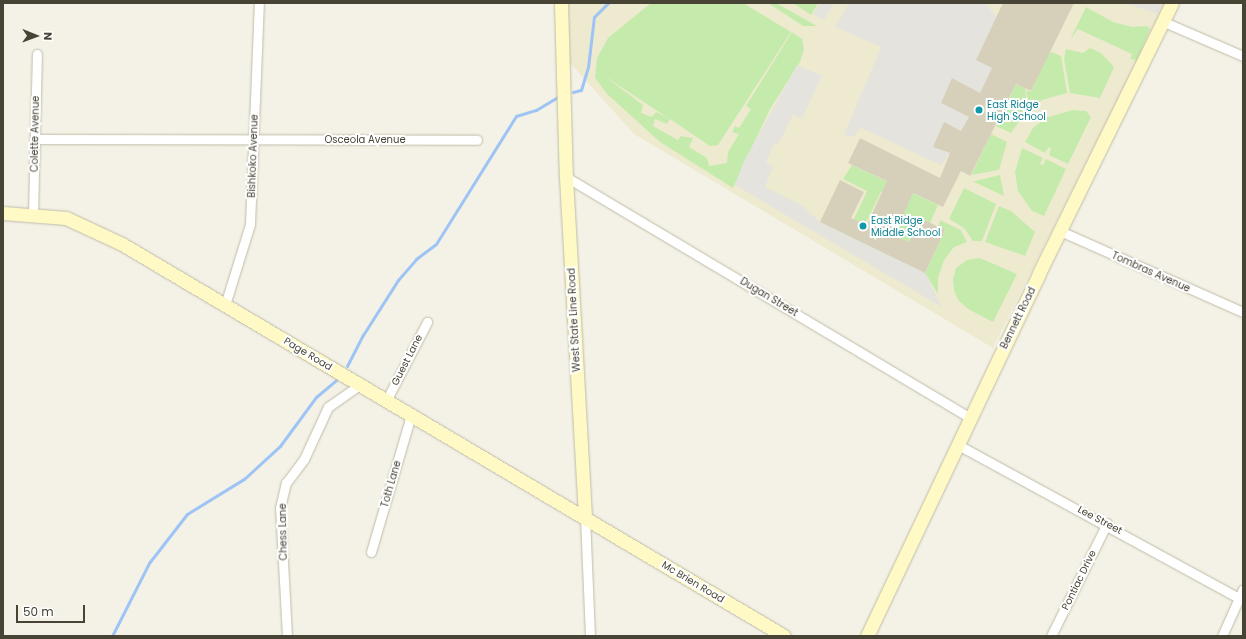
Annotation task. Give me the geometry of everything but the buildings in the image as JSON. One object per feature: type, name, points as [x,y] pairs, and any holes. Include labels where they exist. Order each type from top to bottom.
[{"type":"street","name":"Bishkoko Avenue","points":[[225,305],[250,224],[259,3]]},
{"type":"street","name":"West State Line Road","points":[[561,3],[566,177],[585,517],[590,636]]},
{"type":"street","name":"Bennett Road","points":[[867,636],[960,446],[1060,231],[1172,3]]},
{"type":"street","points":[[1164,22],[1243,56]]},
{"type":"street","name":"Colette Avenue","points":[[33,214],[37,54]]},
{"type":"street","name":"Osceola Avenue","points":[[35,140],[477,140]]},
{"type":"street","name":"Dugan Street","points":[[566,177],[972,418]]},
{"type":"street","name":"Page Road","points":[[3,213],[33,214],[66,218],[91,228],[360,385],[387,399],[411,415],[602,528]]},
{"type":"street","name":"Tombras Avenue","points":[[1060,231],[1243,312]]},
{"type":"street","name":"Guest Lane","points":[[387,399],[427,322]]},
{"type":"street","name":"Chess Lane","points":[[287,636],[280,508],[286,483],[304,459],[328,407],[360,385]]},
{"type":"street","name":"Toth Lane","points":[[371,552],[411,415]]},
{"type":"street","name":"Lee Street","points":[[960,446],[1241,593]]},
{"type":"street","name":"Pontiac Drive","points":[[1051,636],[1107,523]]},
{"type":"street","name":"Mc Brien Road","points":[[602,528],[784,636]]},
{"type":"street","points":[[1222,636],[1241,593]]},
{"type":"shaded area","points":[[566,3],[1166,3],[993,348],[634,134],[569,62]]},
{"type":"shaded area","points":[[820,3],[834,3],[824,20],[813,14]]},
{"type":"shaded area","points":[[849,3],[985,3],[997,17],[994,68],[980,93],[953,79],[941,103],[970,117],[962,132],[934,147],[950,153],[941,165],[861,128],[853,137],[844,135],[881,47],[835,27]]},
{"type":"shaded area","points":[[1125,3],[1163,3],[1158,14]]},
{"type":"shaded area","points":[[797,65],[822,76],[802,119],[793,115],[778,145],[774,144],[766,162],[773,167],[765,187],[803,206],[820,222],[925,273],[942,307],[735,185],[744,161]]},
{"type":"green space","points":[[651,3],[743,3],[791,32],[718,145],[710,146],[670,119],[667,124],[655,119],[653,126],[678,140],[681,136],[693,138],[689,147],[707,158],[709,166],[727,163],[728,152],[739,134],[732,132],[735,126],[739,128],[751,109],[746,106],[792,32],[802,39],[804,49],[800,62],[770,109],[733,188],[660,142],[607,94],[595,78],[597,58],[608,38]],"holes":[[[603,75],[668,118],[656,112],[652,117],[641,113],[643,105]]]},
{"type":"green space","points":[[768,3],[776,3],[817,26],[803,26]]},
{"type":"green space","points":[[793,3],[818,3],[811,15]]},
{"type":"green space","points":[[1086,7],[1113,22],[1132,27],[1147,26],[1150,29],[1137,60],[1130,59],[1132,54],[1078,29],[1070,40]]},
{"type":"green space","points":[[1090,48],[1101,53],[1114,67],[1100,98],[1070,93],[1064,59],[1066,49],[1083,53]]},
{"type":"green space","points":[[1049,51],[1061,56],[1067,93],[1042,100],[1030,109],[1026,90],[1031,92]]},
{"type":"green space","points":[[1016,84],[1025,88],[1028,109],[1011,133],[996,126]]},
{"type":"green space","points":[[1073,110],[1086,111],[1091,117],[1068,164],[1049,155],[1051,148],[1049,147],[1045,153],[1025,142],[1033,128],[1045,118]]},
{"type":"green space","points":[[991,134],[1007,142],[999,170],[971,175]]},
{"type":"green space","points":[[1022,148],[1043,158],[1040,164],[1043,165],[1046,159],[1066,169],[1044,216],[1032,211],[1018,191],[1015,172]]},
{"type":"green space","points":[[852,165],[938,205],[930,223],[918,218],[908,243],[899,241],[902,236],[895,233],[908,203],[881,192],[865,225],[854,219],[867,191],[843,179]]},
{"type":"green space","points":[[1000,175],[1004,196],[974,182],[975,181]]},
{"type":"green space","points":[[964,188],[996,204],[982,241],[973,241],[964,228],[949,219]]},
{"type":"green space","points":[[999,206],[1011,211],[1035,232],[1025,256],[985,242]]},
{"type":"green space","points":[[940,220],[961,230],[967,242],[954,247],[944,260],[938,278],[938,294],[925,273],[945,230],[938,227]]},
{"type":"green space","points":[[980,258],[1017,274],[993,322],[968,309],[958,300],[954,290],[953,279],[956,268],[967,260]]},
{"type":"waterway","points":[[573,92],[581,90],[588,67],[594,17],[608,3]]},
{"type":"waterway","points":[[347,366],[363,335],[398,280],[416,259],[436,244],[516,116],[536,110],[558,97]]},
{"type":"waterway","points":[[112,636],[149,563],[187,514],[244,479],[280,446],[316,397],[336,380]]},
{"type":"place","name":"East Ridge High School","points":[[979,110]]},
{"type":"place","name":"East Ridge Middle School","points":[[863,226]]}]
